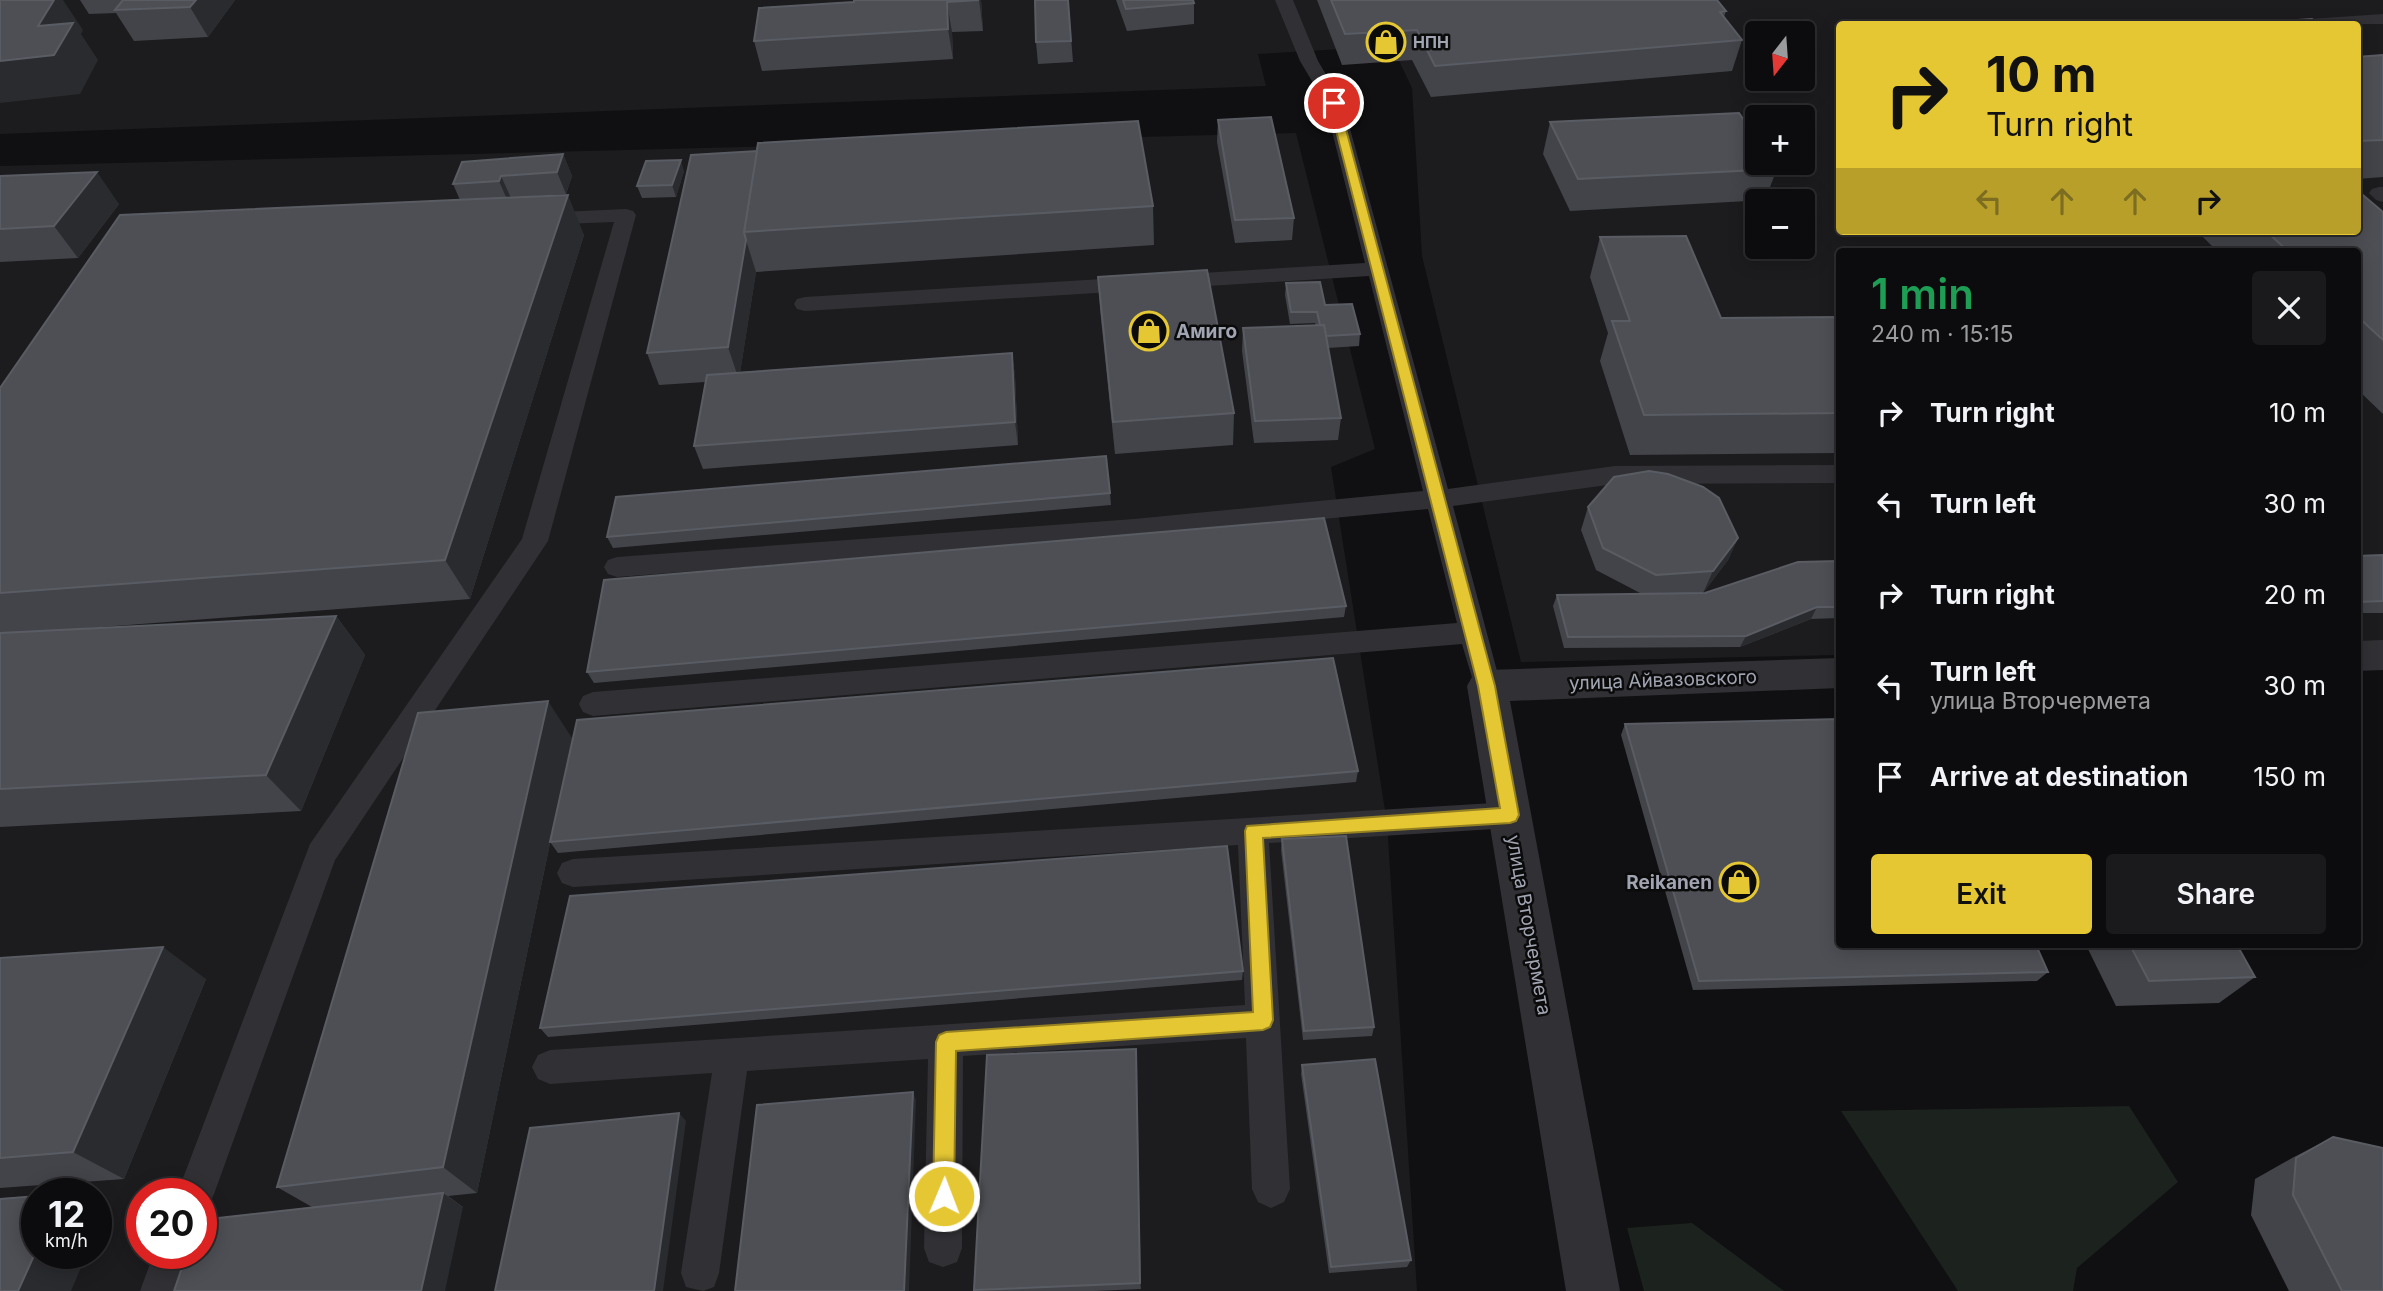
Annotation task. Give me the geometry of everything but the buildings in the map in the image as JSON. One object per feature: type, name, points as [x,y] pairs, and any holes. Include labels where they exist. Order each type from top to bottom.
[{"type":"street","points":[[2361,656],[2383,655]]},
{"type":"street","name":"улица Айвазовского","points":[[1487,686],[1836,674]]},
{"type":"street","name":"улица Вторчермета","points":[[1487,686],[1593,1291]]},
{"type":"lane","name":"улица Вторчермета","points":[[1284,0],[1309,61],[1334,103],[1487,686]]},
{"type":"lane","points":[[2353,21],[2383,19]]},
{"type":"lane","points":[[201,1178],[321,854],[535,541],[626,215],[516,220]]},
{"type":"lane","points":[[805,304],[1377,269]]},
{"type":"lane","points":[[617,567],[1135,528],[1438,499],[1615,475],[1836,474]]},
{"type":"lane","points":[[593,704],[1473,632]]},
{"type":"lane","points":[[573,873],[1510,815]]},
{"type":"lane","points":[[1254,831],[1271,1189]]},
{"type":"lane","points":[[550,1067],[1263,1020]]},
{"type":"lane","points":[[943,1248],[946,1042]]},
{"type":"lane","points":[[700,1273],[732,1056]]},
{"type":"lane","points":[[159,1291],[167,1269]]},
{"type":"shaded area","points":[[0,0],[2383,0],[2383,642],[2361,643],[2361,248],[1836,248],[1836,655],[1521,662],[1422,256],[1412,88],[1392,46],[1258,54],[1266,86],[0,134]]},
{"type":"shaded area","points":[[1296,133],[1375,449],[1331,467],[1387,823],[1417,1291],[0,1291],[0,166]]},
{"type":"shaded area","points":[[2129,1106],[2178,1182],[2077,1268],[2073,1291],[1958,1291],[1841,1111]]},
{"type":"shaded area","points":[[1692,1223],[1784,1291],[1644,1291],[1627,1228]]},
{"type":"place","name":"НПН","points":[[1386,42]]},
{"type":"place","name":"Амиго","points":[[1149,331]]},
{"type":"place","name":"Reikanen","points":[[1739,882]]},
{"type":"route","points":[[944,1196],[946,1042],[1263,1020],[1254,831],[1510,815],[1487,686],[1334,103]]}]
